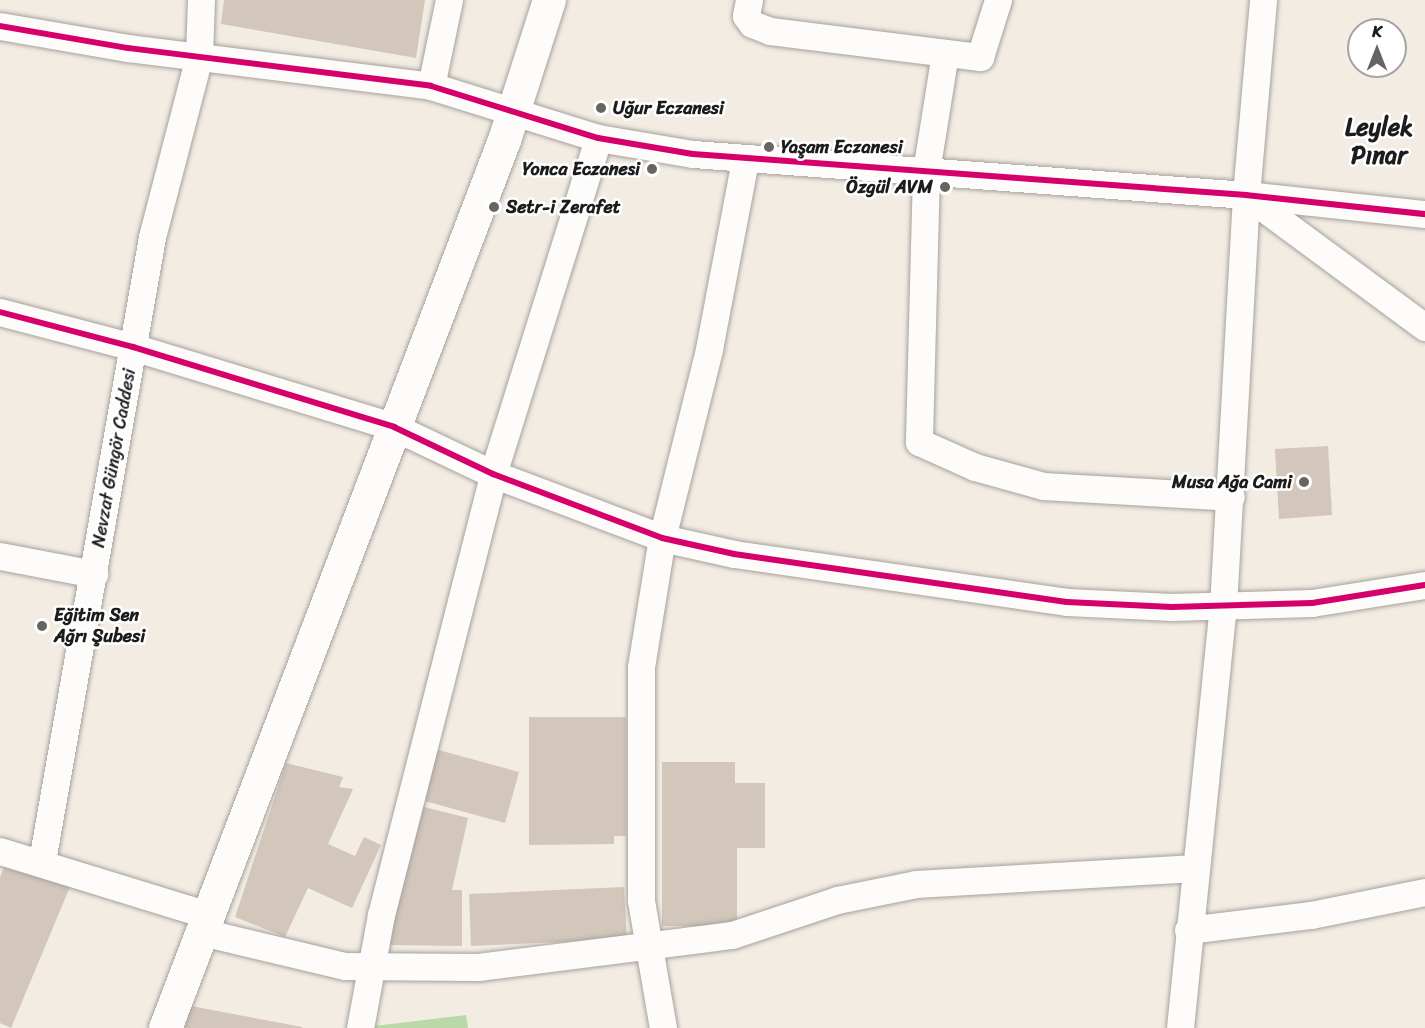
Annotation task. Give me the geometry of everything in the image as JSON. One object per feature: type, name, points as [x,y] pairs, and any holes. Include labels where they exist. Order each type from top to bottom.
[{"type":"street","name":"Nevzat Güngör Caddesi","points":[[42,861],[152,237],[199,57],[201,0]]},
{"type":"street","points":[[431,86],[449,0]]},
{"type":"street","points":[[165,1028],[513,112],[549,0]]},
{"type":"street","points":[[749,0],[747,16],[752,24],[770,31],[980,57],[998,0]]},
{"type":"street","points":[[1179,1028],[1223,607],[1231,497],[1246,195],[1263,0]]},
{"type":"street","points":[[0,26],[199,57],[431,86],[598,138],[745,161],[926,171],[1246,195],[1425,214]]},
{"type":"street","points":[[945,53],[926,171],[919,442],[975,467],[1043,486],[1231,497]]},
{"type":"street","points":[[360,1028],[381,915],[492,474],[598,138]]},
{"type":"street","points":[[663,1028],[641,900],[638,723],[641,667],[662,538],[709,349],[745,161]]},
{"type":"street","points":[[1246,195],[1425,327]]},
{"type":"street","points":[[0,312],[133,346],[394,427],[492,474],[662,538],[745,555],[1067,602],[1223,607],[1352,600],[1425,585]]},
{"type":"street","points":[[0,556],[94,574]]},
{"type":"street","points":[[0,851],[42,861],[205,923],[345,966],[372,968],[478,967],[648,943],[732,935],[837,900],[916,884],[1195,868]]},
{"type":"street","points":[[1188,930],[1311,915],[1425,892]]},
{"type":"green space","points":[[466,1015],[468,1028],[373,1028],[374,1026]]},
{"type":"building","points":[[224,0],[425,0],[416,58],[221,24]]},
{"type":"building","name":"Musa Ağa Cami","points":[[1328,446],[1332,515],[1279,519],[1275,449]]},
{"type":"building","points":[[529,717],[626,717],[626,836],[614,836],[614,844],[529,845]]},
{"type":"building","points":[[435,749],[519,772],[505,823],[421,800]]},
{"type":"building","points":[[662,762],[735,762],[735,783],[765,783],[765,848],[737,848],[737,926],[662,926]]},
{"type":"building","points":[[286,763],[343,777],[339,787],[353,789],[328,844],[355,856],[364,837],[381,845],[352,908],[308,888],[285,937],[235,917]]},
{"type":"building","points":[[416,805],[468,818],[452,890],[462,890],[462,946],[389,945]]},
{"type":"building","points":[[8,857],[72,882],[11,1028],[0,1023],[0,877]]},
{"type":"building","points":[[624,887],[627,939],[471,946],[469,894]]},
{"type":"building","points":[[191,1006],[302,1027],[302,1028],[185,1028]]},
{"type":"cycle path","points":[[0,26],[128,48],[431,86],[598,138],[693,154],[1246,195],[1425,214]]},
{"type":"cycle path","points":[[0,312],[133,347],[394,427],[493,474],[662,538],[734,554],[1067,602],[1172,607],[1312,603],[1425,585]]},
{"type":"place","name":"Uğur Eczanesi","points":[[601,108]]},
{"type":"place","name":"Yaşam Eczanesi","points":[[769,147]]},
{"type":"place","name":"Yonca Eczanesi","points":[[652,169]]},
{"type":"place","name":"Özgül AVM","points":[[945,187]]},
{"type":"place","name":"Setr-i Zerafet","points":[[494,207]]},
{"type":"place","name":"Musa Ağa Cami","points":[[1304,482]]},
{"type":"place","name":"Eğitim Sen Ağrı Şubesi","points":[[42,626]]},
{"type":"district","name":"Leylek Pınar","points":[[1379,142]]}]
